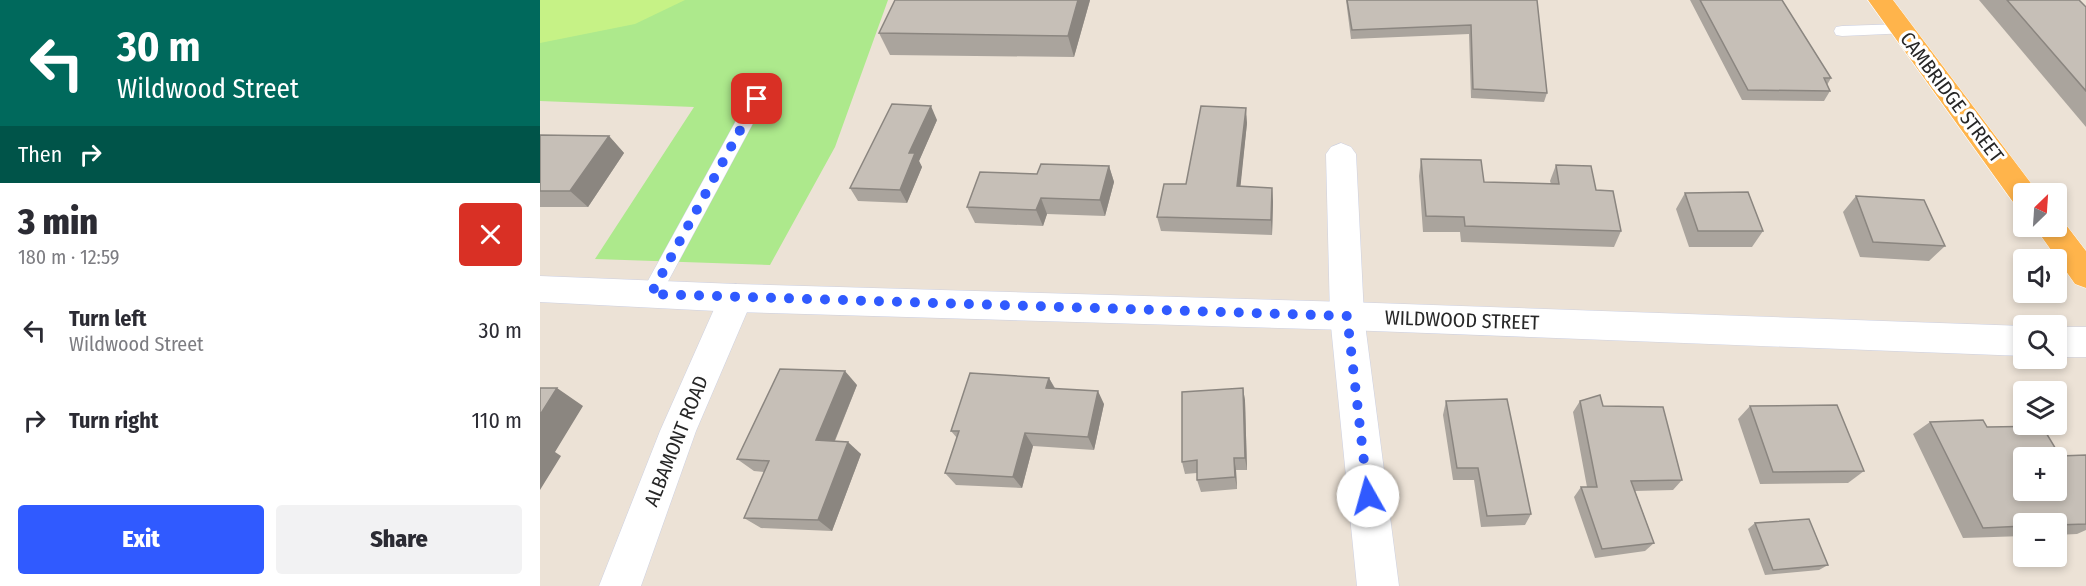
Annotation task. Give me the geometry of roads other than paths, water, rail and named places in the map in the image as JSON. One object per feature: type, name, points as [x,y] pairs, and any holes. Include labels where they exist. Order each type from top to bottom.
[{"type":"highway","name":"CAMBRIDGE STREET","points":[[1880,0],[2016,183]]},
{"type":"highway","points":[[2057,237],[2086,275]]},
{"type":"street","points":[[1341,154],[1347,316],[1378,586]]},
{"type":"street","name":"WILDWOOD STREET","points":[[540,289],[736,298],[1347,316],[2013,341]]},
{"type":"street","name":"ALBAMONT ROAD","points":[[620,586],[678,431],[736,298]]},
{"type":"street","points":[[2067,342],[2086,342]]},
{"type":"lane","points":[[1842,31],[1902,29]]},
{"type":"lane","points":[[651,294],[757,99]]}]
